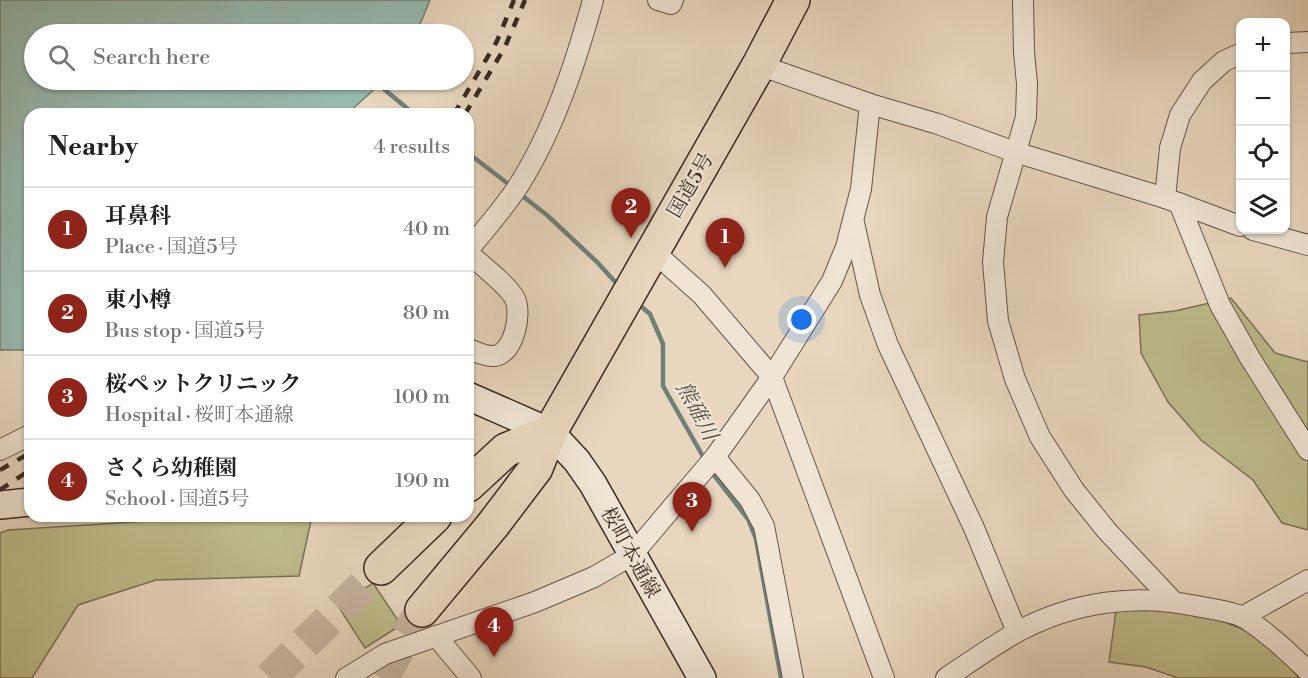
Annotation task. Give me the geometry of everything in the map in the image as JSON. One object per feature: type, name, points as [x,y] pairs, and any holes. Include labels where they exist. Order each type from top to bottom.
[{"type":"highway","name":"国道5号","points":[[429,623],[492,526],[536,468],[550,432],[794,0]]},
{"type":"highway","points":[[474,479],[506,450],[550,432]]},
{"type":"highway","points":[[381,568],[429,522]]},
{"type":"street","points":[[474,243],[516,188],[544,138],[567,83],[592,0]]},
{"type":"street","points":[[658,0],[671,4],[673,0]]},
{"type":"street","points":[[1023,0],[1027,84],[1026,117],[997,217],[993,262],[998,321],[1014,379],[1040,437],[1074,490],[1107,531],[1173,601]]},
{"type":"street","points":[[1290,43],[1308,42]]},
{"type":"street","points":[[1236,56],[1224,61],[1202,81],[1180,115],[1170,148],[1172,200],[1220,305],[1250,358],[1308,450]]},
{"type":"street","points":[[759,65],[1015,152],[1172,200],[1236,224]]},
{"type":"street","points":[[346,678],[429,623],[535,602],[594,577],[632,555],[715,457],[772,376],[832,281],[846,247],[861,189],[870,104]]},
{"type":"street","points":[[854,220],[870,295],[888,345],[974,528],[1017,632]]},
{"type":"street","points":[[1268,234],[1308,245]]},
{"type":"street","points":[[474,257],[510,291],[516,300],[514,337],[508,347],[497,356],[474,351]]},
{"type":"street","points":[[645,263],[702,295],[772,376],[884,678]]},
{"type":"street","points":[[474,399],[550,432]]},
{"type":"street","name":"桜町本通線","points":[[550,432],[577,461],[592,484],[702,678]]},
{"type":"street","points":[[0,450],[24,438]]},
{"type":"street","points":[[715,457],[750,500],[764,526],[793,678]]},
{"type":"street","points":[[0,505],[24,502]]},
{"type":"street","points":[[1242,617],[1308,580]]},
{"type":"street","points":[[946,678],[1017,632],[1058,615],[1089,605],[1140,599],[1173,601],[1242,617],[1280,644],[1308,670]]},
{"type":"street","points":[[429,623],[471,678]]},
{"type":"shaded area","points":[[1231,298],[1275,353],[1308,362],[1308,530],[1282,523],[1253,480],[1201,440],[1168,402],[1141,353],[1139,315],[1175,311]]},
{"type":"shaded area","points":[[134,522],[311,522],[299,576],[156,580],[78,605],[32,678],[0,678],[0,533],[8,530]]},
{"type":"shaded area","points":[[373,583],[401,625],[365,648],[338,606]]},
{"type":"shaded area","points":[[1116,610],[1164,610],[1213,618],[1248,631],[1282,657],[1299,678],[1178,678],[1146,667],[1109,662]]},
{"type":"water","points":[[0,0],[430,0],[420,24],[24,24],[24,90],[373,90],[354,108],[24,108],[24,350],[0,350]]},
{"type":"waterway","name":"熊碓川","points":[[385,90],[407,108]]},
{"type":"waterway","name":"熊碓川","points":[[474,158],[511,186]]},
{"type":"waterway","name":"熊碓川","points":[[520,194],[548,216],[619,286]]},
{"type":"waterway","name":"熊碓川","points":[[636,302],[650,314],[663,344],[663,386],[705,460]]},
{"type":"waterway","name":"熊碓川","points":[[710,470],[748,519],[756,539],[781,678]]},
{"type":"tunnel","points":[[270,678],[381,568]]},
{"type":"tunnel","points":[[382,678],[422,610]]},
{"type":"railway","points":[[474,80],[497,41],[514,0]]},
{"type":"railway","points":[[469,108],[505,47],[525,0]]},
{"type":"railway","points":[[458,108],[468,90]]},
{"type":"railway","points":[[0,470],[24,456]]},
{"type":"railway","points":[[0,490],[24,474]]},
{"type":"place","name":"東小樽","points":[[631,238]]},
{"type":"place","name":"耳鼻科","points":[[725,268]]},
{"type":"place","name":"桜ペットクリニック","points":[[692,532]]},
{"type":"place","name":"さくら幼稚園","points":[[494,657]]}]
